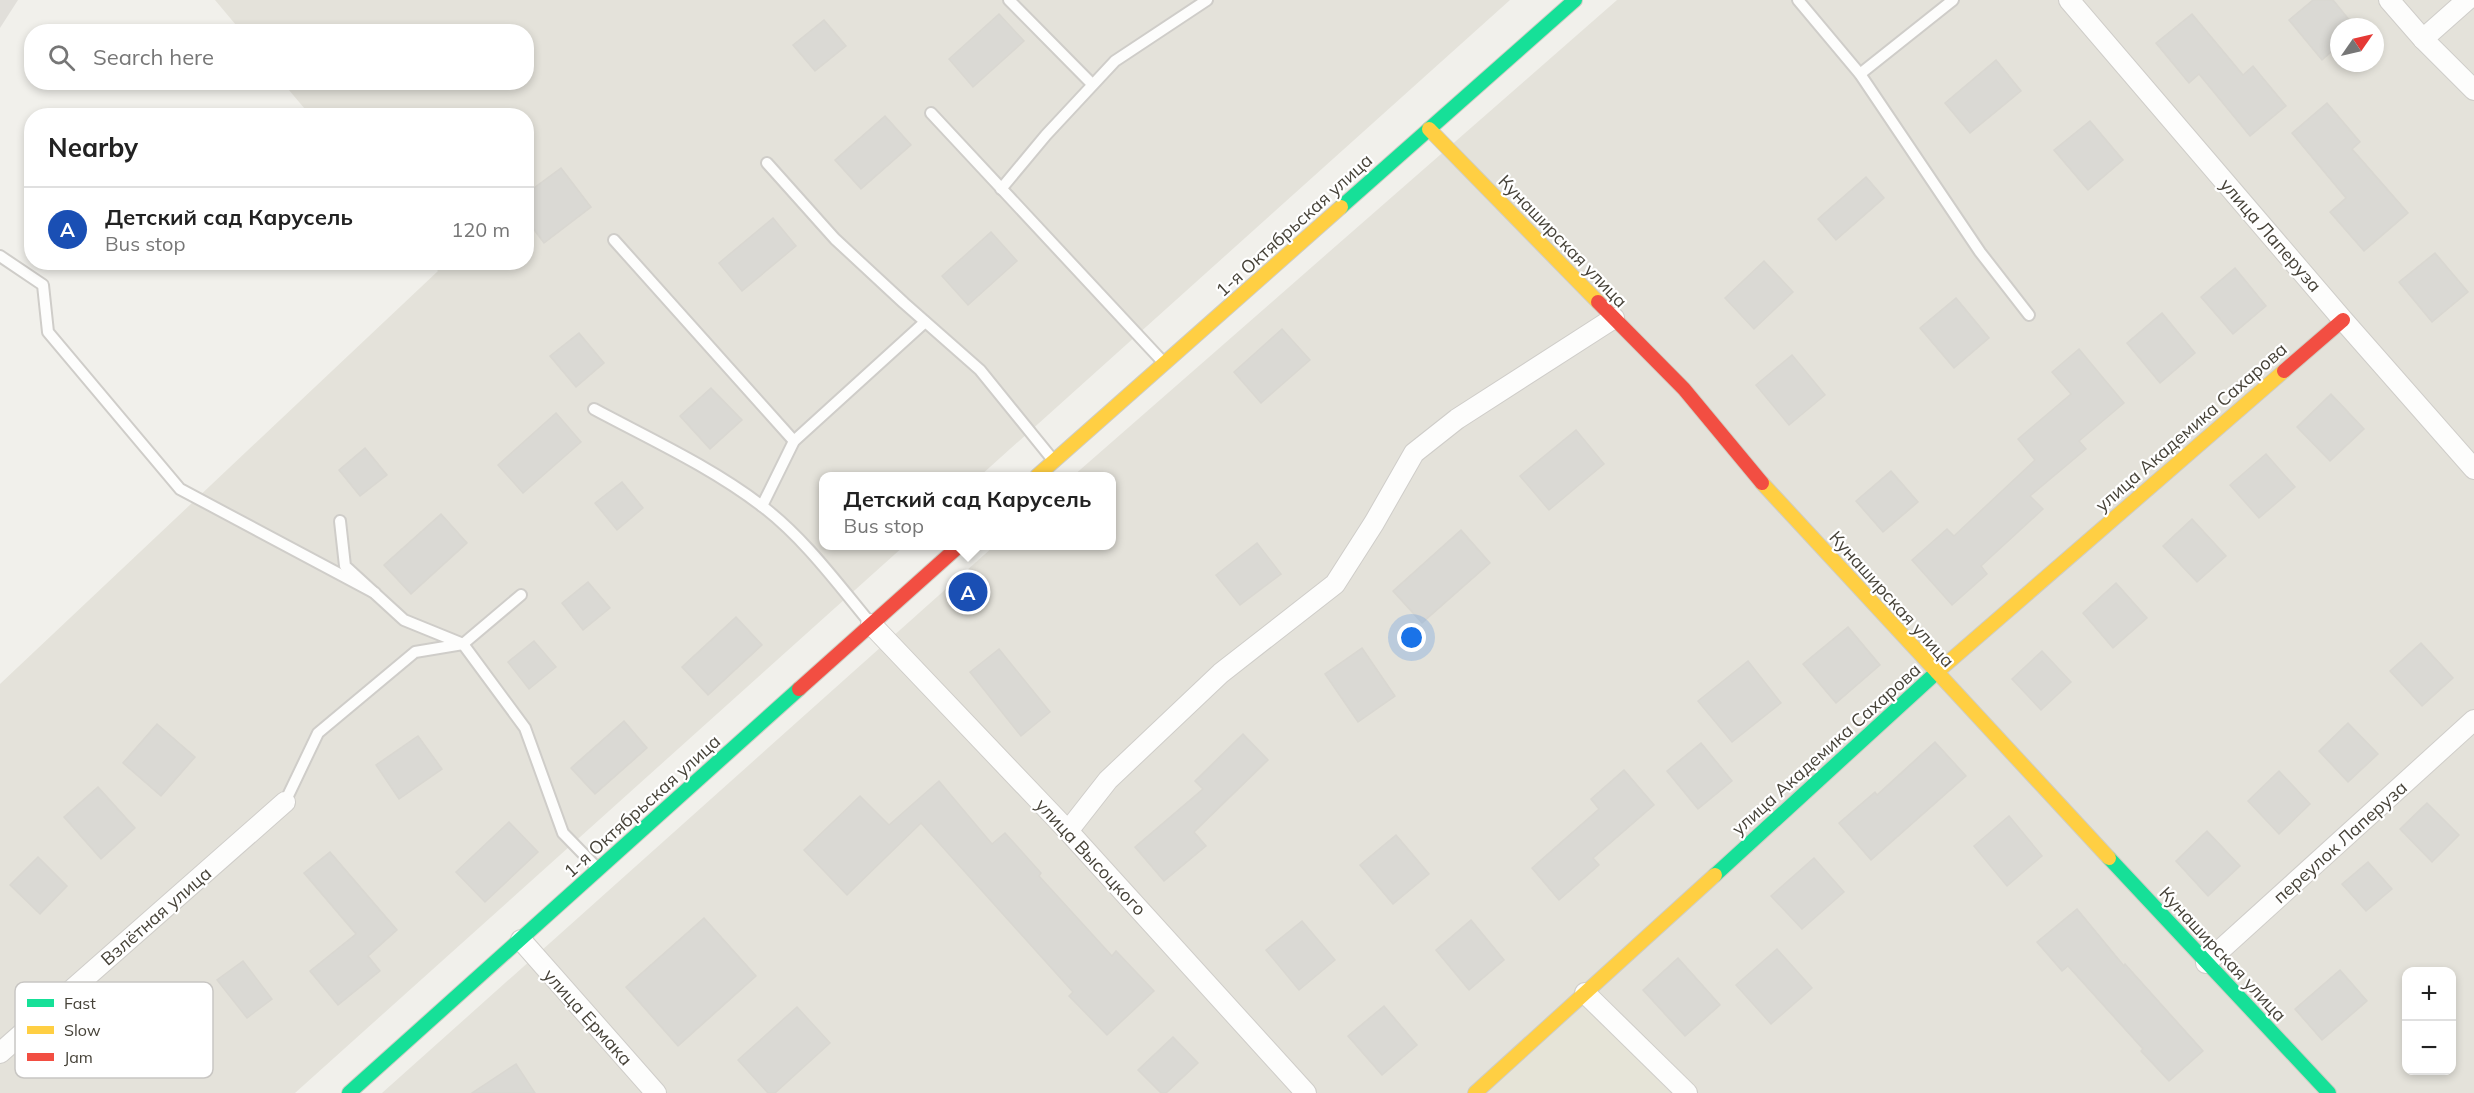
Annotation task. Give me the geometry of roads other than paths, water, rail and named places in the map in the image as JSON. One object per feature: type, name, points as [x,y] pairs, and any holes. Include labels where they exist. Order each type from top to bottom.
[{"type":"street","name":"1-я Октябрьская улица","points":[[1043,472],[1575,0]]},
{"type":"street","name":"улица Лаперуза","points":[[2069,0],[2474,469]]},
{"type":"street","points":[[2389,0],[2423,39],[2474,90]]},
{"type":"street","points":[[2423,39],[2467,0]]},
{"type":"street","name":"Кунаширская улица","points":[[1430,129],[1684,389],[1782,507],[1838,564],[1936,673],[2329,1093]]},
{"type":"street","points":[[1068,831],[1108,780],[1221,673],[1335,584],[1374,523],[1414,453],[1457,419],[1614,318]]},
{"type":"street","name":"улица Академика Сахарова","points":[[1475,1093],[1936,673],[2343,320]]},
{"type":"street","name":"1-я Октябрьская улица","points":[[349,1093],[954,550]]},
{"type":"street","name":"улица Высоцкого","points":[[871,624],[1068,831],[1306,1093]]},
{"type":"street","name":"переулок Лаперуза","points":[[2206,963],[2474,720]]},
{"type":"street","name":"Взлётная улица","points":[[81,982],[285,802]]},
{"type":"street","name":"улица Ермака","points":[[521,940],[656,1093]]},
{"type":"street","points":[[1585,993],[1687,1093]]},
{"type":"street","name":"Взлётная улица","points":[[0,1053],[15,1040]]},
{"type":"lane","points":[[1009,0],[1092,84]]},
{"type":"lane","points":[[1001,189],[1092,84],[1115,61],[1207,0]]},
{"type":"lane","points":[[1798,0],[1860,74],[1980,252],[2029,315]]},
{"type":"lane","points":[[1860,74],[1953,0]]},
{"type":"lane","points":[[931,113],[1165,364]]},
{"type":"lane","points":[[767,163],[836,239],[980,370],[1054,462]]},
{"type":"lane","points":[[614,240],[794,441]]},
{"type":"lane","points":[[0,256],[43,285],[48,332],[180,489],[375,593]]},
{"type":"lane","points":[[762,506],[794,441],[925,322]]},
{"type":"lane","points":[[594,409],[713,473],[762,506],[804,545],[871,624]]},
{"type":"lane","points":[[340,521],[345,566],[404,620],[463,644],[525,728],[563,833],[598,869]]},
{"type":"lane","points":[[285,802],[318,733],[415,652],[463,644],[521,595]]},
{"type":"place","name":"Детский сад Карусель","points":[[968,592]]}]
